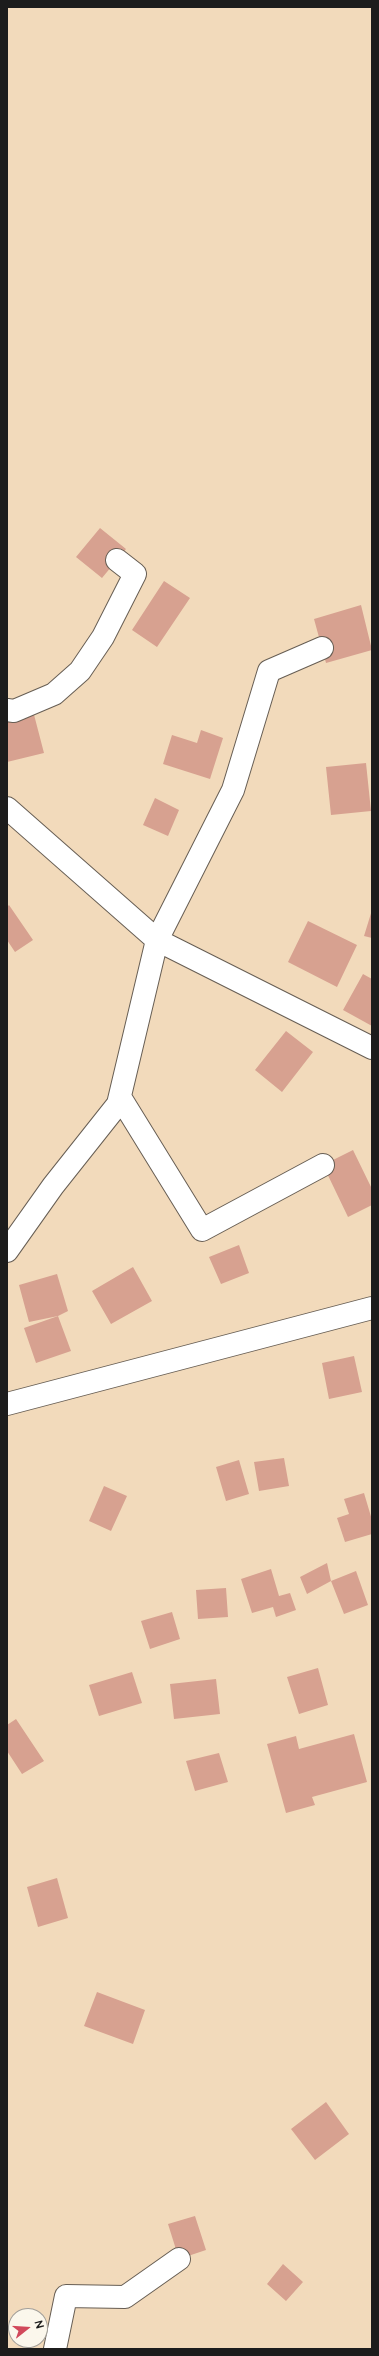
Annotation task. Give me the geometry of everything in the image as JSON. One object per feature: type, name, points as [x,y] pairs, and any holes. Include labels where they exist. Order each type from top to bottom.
[{"type":"street","points":[[7,710],[14,711],[54,694],[80,671],[103,637],[135,574],[117,560]]},
{"type":"street","points":[[7,1251],[53,1186],[118,1104],[157,940],[233,790],[269,671],[322,648]]},
{"type":"street","points":[[7,808],[157,940],[372,1048]]},
{"type":"street","points":[[120,1097],[202,1230],[323,1165]]},
{"type":"street","points":[[7,1404],[372,1308]]},
{"type":"street","points":[[55,2349],[66,2296],[125,2297],[179,2259]]},
{"type":"building","points":[[100,528],[126,549],[102,578],[76,557]]},
{"type":"building","points":[[164,581],[190,598],[157,647],[132,630]]},
{"type":"building","points":[[361,605],[372,650],[326,663],[314,619]]},
{"type":"building","points":[[32,707],[44,753],[7,762],[7,713]]},
{"type":"building","points":[[201,730],[223,738],[210,779],[163,764],[172,735],[197,743]]},
{"type":"building","points":[[366,763],[371,811],[331,815],[326,767]]},
{"type":"building","points":[[155,798],[179,810],[168,836],[143,825]]},
{"type":"building","points":[[9,905],[33,940],[15,952],[7,940],[7,907]]},
{"type":"building","points":[[372,910],[372,938],[364,936]]},
{"type":"building","points":[[308,921],[357,945],[337,987],[288,962]]},
{"type":"building","points":[[363,974],[372,979],[372,1026],[343,1010]]},
{"type":"building","points":[[286,1031],[313,1052],[282,1092],[255,1070]]},
{"type":"building","points":[[353,1150],[372,1189],[372,1205],[348,1217],[323,1165]]},
{"type":"building","points":[[239,1245],[249,1273],[221,1284],[209,1257]]},
{"type":"building","points":[[133,1267],[152,1301],[111,1324],[92,1291]]},
{"type":"building","points":[[57,1274],[68,1311],[58,1316],[29,1322],[19,1285]]},
{"type":"building","points":[[58,1316],[71,1351],[36,1363],[24,1328]]},
{"type":"building","points":[[354,1356],[362,1392],[329,1399],[322,1363]]},
{"type":"building","points":[[284,1458],[289,1486],[259,1491],[254,1462]]},
{"type":"building","points":[[239,1460],[249,1494],[226,1501],[216,1467]]},
{"type":"building","points":[[104,1486],[127,1496],[111,1531],[89,1521]]},
{"type":"building","points":[[364,1493],[372,1520],[372,1534],[345,1542],[337,1518],[349,1514],[344,1499]]},
{"type":"building","points":[[327,1563],[331,1581],[307,1594],[300,1577]]},
{"type":"building","points":[[271,1569],[279,1596],[290,1593],[296,1610],[276,1617],[273,1607],[252,1613],[241,1579]]},
{"type":"building","points":[[356,1571],[368,1605],[344,1614],[331,1581]]},
{"type":"building","points":[[226,1588],[228,1617],[198,1619],[196,1590]]},
{"type":"building","points":[[172,1612],[180,1639],[150,1649],[141,1621]]},
{"type":"building","points":[[318,1668],[328,1705],[299,1714],[287,1677]]},
{"type":"building","points":[[132,1672],[142,1703],[99,1716],[89,1685]]},
{"type":"building","points":[[216,1679],[220,1714],[174,1719],[170,1684]]},
{"type":"building","points":[[16,1719],[44,1761],[22,1774],[7,1751],[7,1725]]},
{"type":"building","points":[[354,1734],[367,1782],[312,1797],[315,1805],[286,1813],[267,1744],[296,1736],[299,1749]]},
{"type":"building","points":[[219,1753],[228,1782],[195,1791],[186,1761]]},
{"type":"building","points":[[57,1878],[68,1918],[38,1927],[27,1887]]},
{"type":"building","points":[[97,1992],[145,2010],[133,2044],[84,2026]]},
{"type":"building","points":[[326,2102],[349,2134],[315,2160],[291,2129]]},
{"type":"building","points":[[195,2216],[206,2250],[179,2259],[168,2224]]},
{"type":"building","points":[[283,2264],[303,2282],[286,2301],[267,2284]]}]
